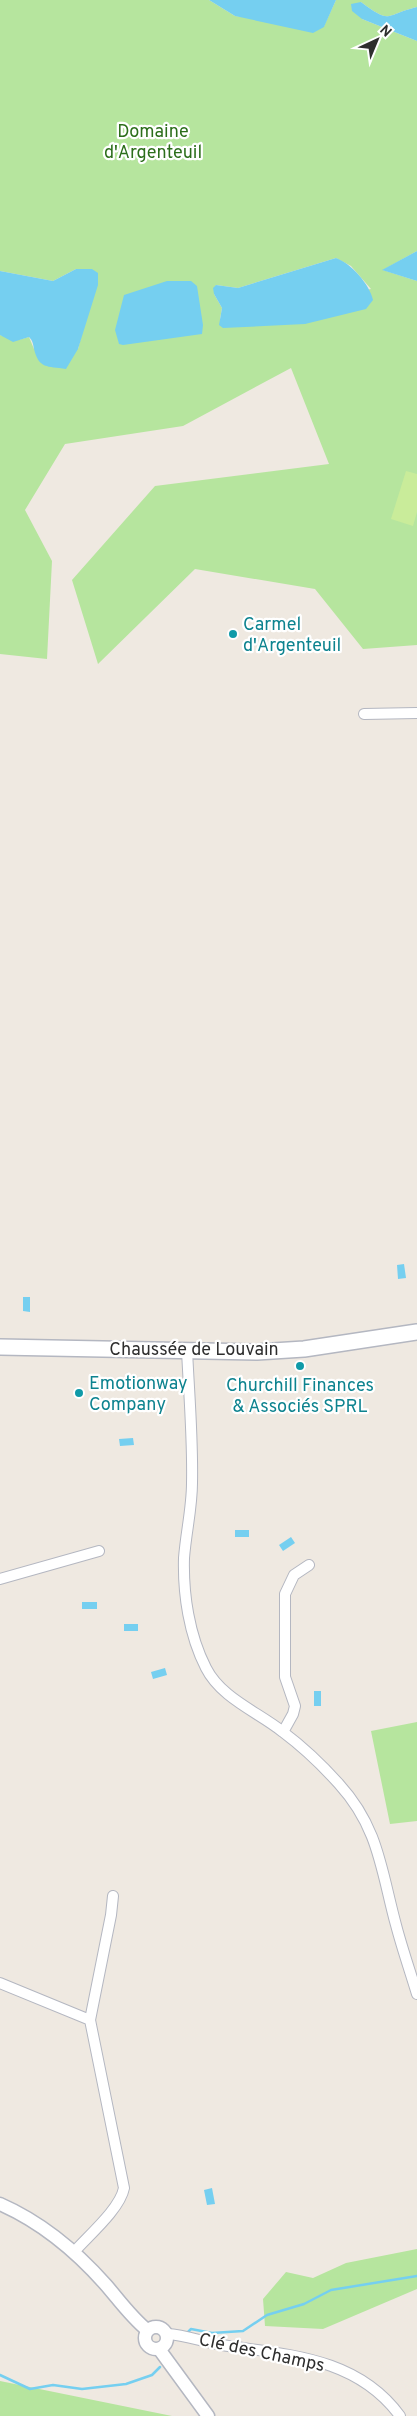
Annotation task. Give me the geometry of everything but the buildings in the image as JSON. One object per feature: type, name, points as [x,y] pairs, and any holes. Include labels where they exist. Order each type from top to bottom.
[{"type":"main road","name":"Chaussée de Louvain","points":[[0,1346],[257,1352],[304,1349],[417,1332]]},
{"type":"street","points":[[364,714],[417,714]]},
{"type":"street","points":[[188,1350],[192,1481],[184,1556],[187,1610],[200,1653],[213,1679],[223,1690],[283,1732],[341,1786],[369,1827],[380,1856],[396,1925],[417,1994]]},
{"type":"street","points":[[0,1579],[99,1551]]},
{"type":"street","points":[[283,1732],[293,1714],[295,1706],[285,1677],[285,1594],[294,1575],[309,1565]]},
{"type":"street","points":[[74,2252],[115,2207],[122,2198],[124,2188],[90,2020],[113,1896]]},
{"type":"street","points":[[0,1983],[90,2020]]},
{"type":"street","points":[[0,2204],[25,2216],[74,2252],[105,2284],[135,2320],[147,2330]]},
{"type":"street","points":[[158,2327],[167,2334],[166,2344],[159,2349],[149,2348],[146,2344],[144,2335],[147,2330],[158,2327]]},
{"type":"street","name":"Clé des Champs","points":[[167,2334],[184,2335],[212,2344],[307,2357],[325,2362],[375,2389],[391,2404],[400,2416]]},
{"type":"street","points":[[159,2349],[208,2416]]},
{"type":"green space","name":"Domaine d'Argenteuil","points":[[0,0],[209,0],[235,16],[324,26],[336,0],[417,0],[417,7],[388,16],[378,14],[361,2],[362,19],[417,41],[417,251],[383,270],[417,281],[417,645],[363,649],[315,589],[195,569],[98,664],[72,580],[155,486],[329,464],[291,368],[183,426],[65,444],[25,510],[52,561],[47,659],[0,654],[0,335],[18,340],[29,337],[34,349],[78,349],[84,326],[84,270],[76,269],[53,281],[0,271]],"holes":[[[336,258],[351,266],[371,289],[220,319],[222,308],[214,294],[216,285],[238,288]]]},
{"type":"green space","points":[[406,471],[417,474],[417,512],[413,526],[391,519]]},
{"type":"green space","points":[[417,1722],[417,1821],[390,1824],[371,1731]]},
{"type":"green space","points":[[417,2249],[417,2289],[323,2329],[265,2326],[263,2299],[286,2272],[313,2278],[346,2263]]},
{"type":"green space","points":[[0,2381],[172,2416],[0,2416]]},
{"type":"water","points":[[209,0],[336,0],[324,27],[313,33],[235,16]]},
{"type":"water","points":[[361,2],[384,16],[417,7],[417,41],[362,19],[352,11],[351,4]]},
{"type":"water","points":[[417,251],[417,281],[382,270]]},
{"type":"water","points":[[336,258],[348,265],[364,281],[373,300],[366,309],[305,324],[223,328],[219,325],[222,308],[214,294],[213,288],[216,285],[238,288]]},
{"type":"water","points":[[76,269],[92,269],[98,273],[98,285],[78,349],[66,369],[49,367],[38,360],[29,337],[13,342],[0,335],[0,271],[53,281]]},
{"type":"water","points":[[167,281],[191,281],[197,286],[203,325],[202,334],[119,344],[115,330],[124,295]]},
{"type":"water","points":[[404,1264],[406,1278],[398,1279],[397,1265]]},
{"type":"water","points":[[23,1297],[30,1297],[30,1312],[23,1311]]},
{"type":"water","points":[[133,1438],[134,1445],[120,1446],[119,1439]]},
{"type":"water","points":[[235,1530],[249,1530],[249,1537],[235,1537]]},
{"type":"water","points":[[291,1537],[295,1543],[283,1551],[279,1545]]},
{"type":"water","points":[[82,1602],[97,1602],[97,1609],[82,1609]]},
{"type":"water","points":[[124,1624],[138,1624],[138,1631],[124,1631]]},
{"type":"water","points":[[165,1668],[167,1675],[153,1679],[151,1672]]},
{"type":"water","points":[[314,1691],[321,1691],[321,1706],[314,1706]]},
{"type":"water","points":[[212,2188],[215,2204],[207,2205],[204,2190]]},
{"type":"waterway","points":[[188,2332],[191,2329],[212,2333],[243,2331],[267,2315],[304,2304],[331,2290],[417,2276]]},
{"type":"waterway","points":[[0,2375],[30,2389],[53,2385],[82,2389],[126,2384],[152,2375],[160,2367]]},
{"type":"place","name":"Carmel d'Argenteuil","points":[[233,634]]},
{"type":"place","name":"Churchill Finances & Associés SPRL","points":[[300,1366]]},
{"type":"place","name":"Emotionway Company","points":[[79,1393]]}]
